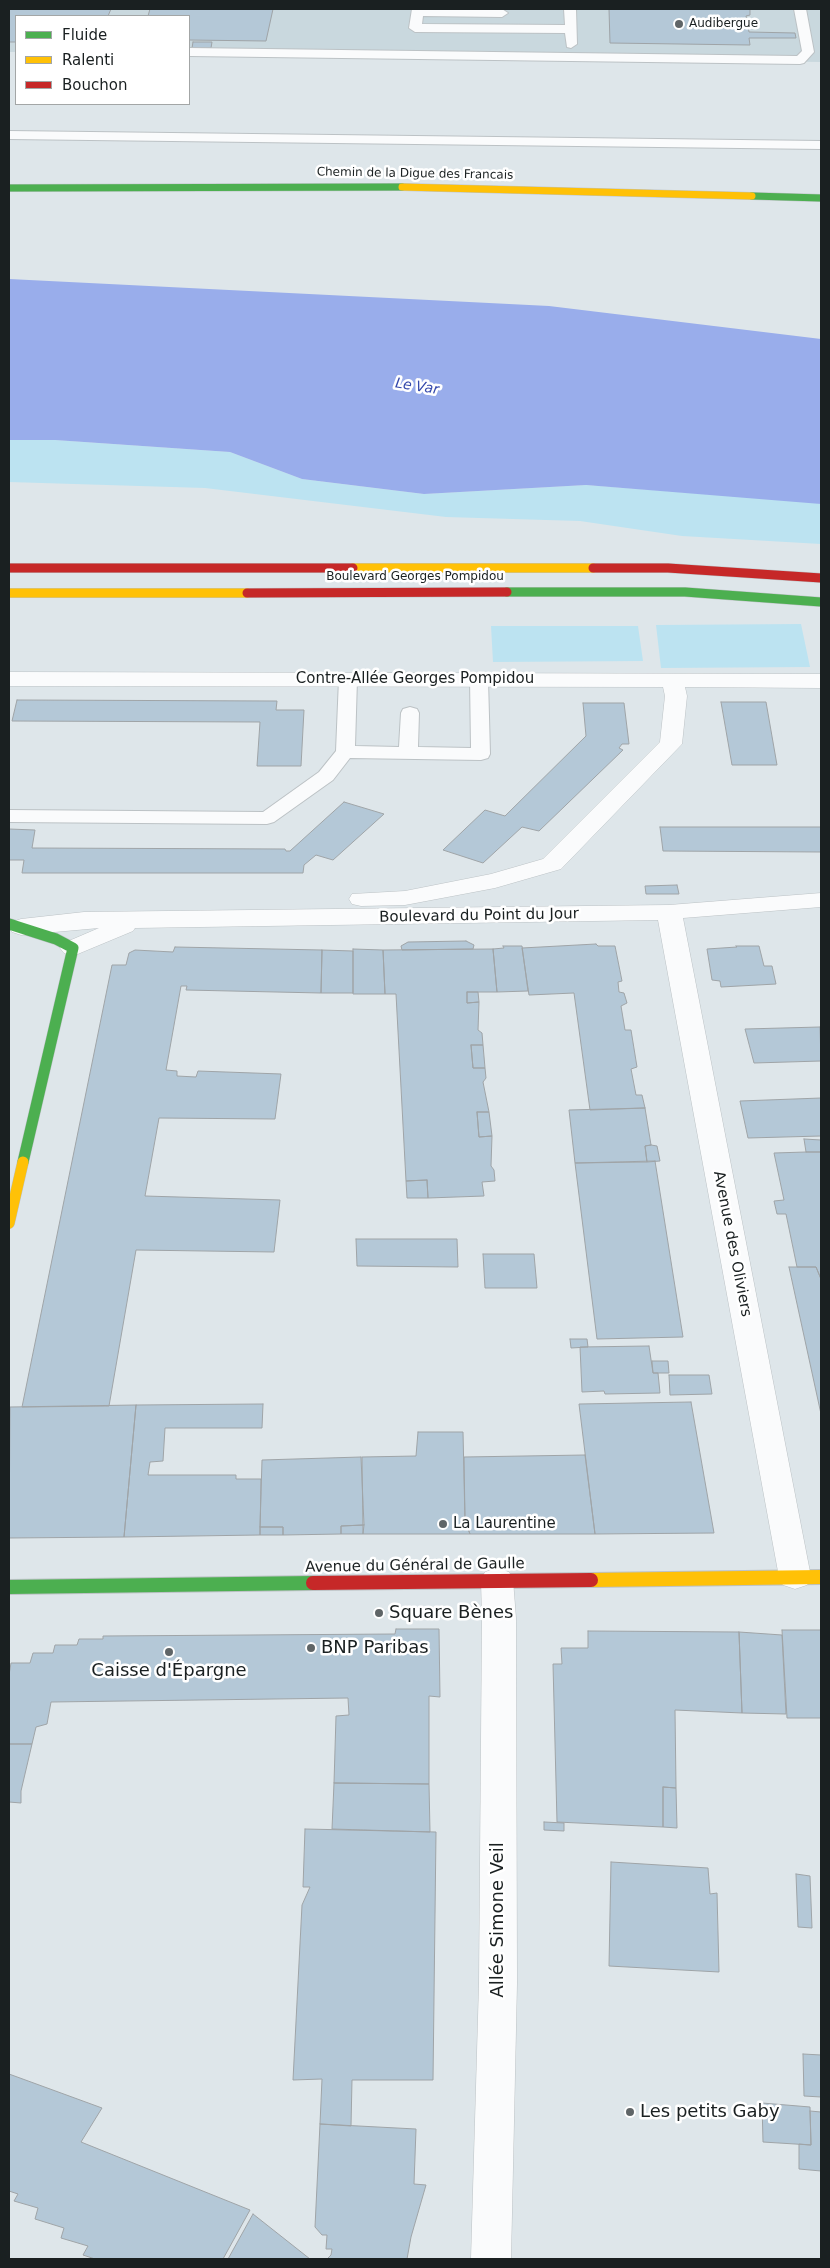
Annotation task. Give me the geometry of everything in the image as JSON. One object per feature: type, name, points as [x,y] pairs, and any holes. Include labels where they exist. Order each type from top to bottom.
[{"type":"main road","name":"Chemin de la Digue des Francais","points":[[9,188],[293,186],[486,188],[821,198]]},
{"type":"main road","name":"Boulevard Georges Pompidou","points":[[9,568],[668,568],[821,578]]},
{"type":"main road","name":"Boulevard Georges Pompidou","points":[[9,593],[686,592],[821,602]]},
{"type":"main road","name":"Boulevard du Point du Jour","points":[[15,926],[56,939],[73,948]]},
{"type":"main road","points":[[9,1224],[73,948]]},
{"type":"main road","name":"Avenue du Général de Gaulle","points":[[9,1587],[808,1577]]},
{"type":"street","name":"Contre-Allée Georges Pompidou","points":[[9,679],[821,681]]},
{"type":"street","points":[[296,919],[319,901],[405,898],[495,881],[552,864],[671,744],[676,696],[672,681]]},
{"type":"street","name":"Boulevard du Point du Jour","points":[[15,926],[84,920],[296,919],[669,912],[821,900]]},
{"type":"street","name":"Avenue des Oliviers","points":[[669,912],[808,1577]]},
{"type":"street","name":"Boulevard du Point du Jour","points":[[73,948],[102,934],[137,921]]},
{"type":"street","name":"Allée Simone Veil","points":[[491,2259],[498,1983],[499,1618],[496,1580]]},
{"type":"lane","points":[[190,52],[800,60],[808,52],[800,9]]},
{"type":"lane","points":[[513,13],[418,10],[415,28],[571,29]]},
{"type":"lane","points":[[567,12],[571,29],[571,57]]},
{"type":"lane","points":[[9,135],[821,145]]},
{"type":"lane","points":[[9,816],[267,818],[326,776],[345,752],[348,679]]},
{"type":"lane","points":[[345,752],[481,754],[479,679]]},
{"type":"lane","points":[[408,753],[410,713]]},
{"type":"shaded area","points":[[9,9],[821,9],[821,62],[190,54],[190,15],[15,15],[15,52],[9,52]]},
{"type":"shaded area","points":[[9,440],[55,440],[230,452],[302,479],[424,494],[586,485],[812,502],[821,504],[821,544],[682,536],[580,521],[446,517],[205,488],[9,482]]},
{"type":"shaded area","points":[[801,624],[810,667],[661,668],[656,625]]},
{"type":"shaded area","points":[[491,626],[638,626],[643,661],[493,662]]},
{"type":"water","name":"Le Var","points":[[9,279],[549,306],[821,339],[821,504],[586,485],[424,494],[302,479],[230,452],[55,440],[9,440]]},
{"type":"building","points":[[9,9],[111,9],[108,15],[15,15],[15,42],[9,42]]},
{"type":"building","points":[[150,9],[273,9],[266,41],[190,40],[190,15],[148,15]]},
{"type":"building","name":"Audibergue","points":[[609,9],[750,9],[750,15],[746,16],[749,32],[795,33],[796,38],[749,38],[750,45],[610,43]]},
{"type":"building","points":[[193,42],[212,42],[211,48],[192,48]]},
{"type":"building","points":[[17,700],[277,701],[276,710],[304,710],[301,766],[257,766],[260,722],[12,721]]},
{"type":"building","points":[[721,702],[766,702],[777,765],[732,765]]},
{"type":"building","points":[[583,703],[624,703],[629,744],[622,744],[619,748],[623,750],[539,831],[522,827],[483,863],[443,850],[485,810],[505,816],[586,736]]},
{"type":"building","points":[[344,802],[384,814],[333,860],[316,855],[304,865],[303,873],[22,873],[24,860],[9,860],[9,829],[35,830],[32,848],[285,849],[290,851]]},
{"type":"building","points":[[660,827],[821,827],[821,852],[663,851]]},
{"type":"building","points":[[677,885],[679,894],[646,894],[645,886]]},
{"type":"building","points":[[466,941],[474,945],[473,949],[402,950],[401,946],[408,942]]},
{"type":"building","points":[[596,944],[598,946],[615,946],[622,981],[618,982],[619,992],[624,993],[627,1003],[621,1006],[625,1030],[631,1030],[637,1067],[631,1069],[636,1095],[642,1095],[645,1108],[590,1110],[574,993],[529,995],[522,948]]},
{"type":"building","points":[[503,946],[522,946],[528,991],[497,992],[493,949],[504,948]]},
{"type":"building","points":[[759,946],[764,966],[772,966],[776,984],[721,987],[720,981],[712,980],[707,949]]},
{"type":"building","points":[[175,947],[322,950],[321,993],[186,990],[187,986],[181,986],[166,1070],[177,1071],[177,1076],[196,1077],[198,1071],[281,1074],[275,1119],[159,1118],[145,1196],[280,1200],[274,1252],[136,1250],[109,1406],[22,1407],[112,965],[126,965],[129,953],[135,950],[173,952]]},
{"type":"building","points":[[353,949],[383,950],[385,994],[353,994]]},
{"type":"building","points":[[493,949],[497,992],[467,992],[467,1003],[479,1002],[478,1030],[482,1033],[483,1045],[471,1045],[473,1068],[485,1068],[486,1078],[483,1082],[489,1112],[477,1112],[479,1137],[492,1136],[491,1166],[494,1170],[495,1181],[482,1182],[484,1196],[428,1198],[427,1180],[406,1181],[396,994],[385,994],[383,950]]},
{"type":"building","points":[[322,950],[353,951],[353,993],[321,993]]},
{"type":"building","points":[[467,992],[478,992],[479,1002],[467,1003]]},
{"type":"building","points":[[820,1027],[821,1061],[754,1063],[745,1029]]},
{"type":"building","points":[[471,1045],[483,1045],[485,1068],[473,1068]]},
{"type":"building","points":[[821,1098],[821,1136],[748,1138],[740,1101]]},
{"type":"building","points":[[645,1108],[651,1145],[645,1146],[647,1162],[575,1163],[569,1110]]},
{"type":"building","points":[[477,1112],[489,1112],[492,1136],[479,1137]]},
{"type":"building","points":[[804,1139],[821,1140],[821,1152],[806,1152]]},
{"type":"building","points":[[645,1146],[657,1146],[660,1161],[647,1162]]},
{"type":"building","points":[[821,1152],[821,1279],[816,1267],[797,1267],[786,1214],[777,1214],[774,1201],[784,1200],[774,1153]]},
{"type":"building","points":[[655,1161],[683,1337],[597,1339],[575,1163]]},
{"type":"building","points":[[427,1180],[428,1198],[407,1198],[406,1181]]},
{"type":"building","points":[[356,1239],[457,1239],[458,1267],[357,1266]]},
{"type":"building","points":[[483,1254],[534,1254],[537,1288],[485,1288]]},
{"type":"building","points":[[789,1267],[816,1267],[821,1279],[821,1414]]},
{"type":"building","points":[[570,1339],[587,1339],[588,1347],[571,1348]]},
{"type":"building","points":[[649,1346],[653,1373],[658,1373],[660,1393],[605,1394],[604,1391],[582,1392],[580,1347]]},
{"type":"building","points":[[652,1361],[668,1361],[669,1373],[653,1373]]},
{"type":"building","points":[[669,1375],[709,1375],[712,1394],[670,1395]]},
{"type":"building","points":[[691,1402],[714,1533],[595,1534],[579,1404]]},
{"type":"building","points":[[263,1404],[262,1428],[165,1428],[163,1461],[150,1462],[148,1475],[236,1475],[236,1479],[261,1479],[260,1535],[124,1537],[136,1405]]},
{"type":"building","points":[[136,1405],[124,1537],[9,1538],[10,1407]]},
{"type":"building","points":[[418,1432],[463,1432],[465,1521],[470,1534],[363,1534],[362,1457],[416,1456]]},
{"type":"building","points":[[585,1455],[595,1534],[470,1534],[465,1521],[464,1457]]},
{"type":"building","points":[[361,1457],[364,1525],[341,1526],[341,1534],[283,1535],[283,1527],[260,1527],[262,1460]]},
{"type":"building","points":[[364,1525],[363,1534],[341,1534],[341,1526]]},
{"type":"building","points":[[260,1527],[283,1527],[283,1535],[260,1535]]},
{"type":"building","points":[[396,1629],[439,1629],[440,1697],[429,1696],[429,1784],[334,1783],[336,1716],[349,1715],[348,1698],[51,1702],[47,1724],[36,1727],[32,1744],[9,1744],[9,1675],[11,1663],[30,1663],[33,1653],[53,1653],[55,1645],[77,1645],[79,1639],[103,1639],[103,1636],[395,1634]]},
{"type":"building","points":[[782,1630],[821,1630],[821,1718],[787,1718]]},
{"type":"building","points":[[588,1631],[739,1632],[742,1713],[675,1710],[676,1788],[663,1787],[663,1827],[557,1822],[553,1664],[562,1664],[561,1648],[588,1648]]},
{"type":"building","points":[[739,1632],[782,1635],[786,1714],[742,1713]]},
{"type":"building","points":[[9,1744],[32,1744],[21,1791],[21,1803],[9,1802]]},
{"type":"building","points":[[334,1783],[429,1784],[430,1832],[332,1829]]},
{"type":"building","points":[[663,1787],[676,1788],[677,1828],[663,1827]]},
{"type":"building","points":[[544,1822],[564,1823],[564,1831],[544,1830]]},
{"type":"building","points":[[305,1829],[436,1832],[433,2080],[352,2080],[351,2126],[320,2124],[322,2079],[293,2080],[302,1905],[310,1887],[303,1887]]},
{"type":"building","points":[[611,1862],[708,1868],[710,1894],[717,1893],[719,1972],[609,1966]]},
{"type":"building","points":[[796,1874],[810,1876],[812,1928],[798,1927]]},
{"type":"building","points":[[803,2054],[821,2055],[821,2097],[804,2096]]},
{"type":"building","points":[[9,2074],[102,2108],[81,2142],[250,2210],[223,2259],[95,2259],[83,2255],[88,2246],[61,2238],[64,2228],[35,2219],[38,2208],[14,2201],[18,2194],[9,2191]]},
{"type":"building","points":[[762,2103],[810,2107],[811,2145],[763,2142]]},
{"type":"building","points":[[810,2111],[821,2112],[821,2171],[799,2169],[799,2144],[811,2145]]},
{"type":"building","points":[[320,2124],[416,2129],[414,2184],[426,2185],[411,2237],[407,2259],[327,2259],[331,2255],[332,2249],[326,2249],[327,2235],[322,2235],[315,2227]]},
{"type":"building","points":[[253,2214],[310,2259],[228,2259]]},
{"type":"traffic: fast","points":[[9,188],[402,187]]},
{"type":"traffic: fast","points":[[752,196],[821,198]]},
{"type":"traffic: fast","points":[[507,592],[685,592],[821,602]]},
{"type":"traffic: fast","points":[[9,924],[56,939],[73,948],[23,1162]]},
{"type":"traffic: fast","points":[[9,1587],[313,1583]]},
{"type":"traffic: slow","points":[[402,187],[752,196]]},
{"type":"traffic: slow","points":[[353,568],[593,568]]},
{"type":"traffic: slow","points":[[9,593],[247,593]]},
{"type":"traffic: slow","points":[[9,1223],[23,1162]]},
{"type":"traffic: slow","points":[[591,1580],[821,1577]]},
{"type":"traffic: jam","points":[[9,568],[353,568]]},
{"type":"traffic: jam","points":[[593,568],[668,568],[821,578]]},
{"type":"traffic: jam","points":[[247,593],[507,592]]},
{"type":"traffic: jam","points":[[313,1583],[591,1580]]},
{"type":"place","name":"Audibergue","points":[[679,24]]},
{"type":"place","name":"La Laurentine","points":[[443,1524]]},
{"type":"place","name":"Square Bènes","points":[[379,1613]]},
{"type":"place","name":"BNP Paribas","points":[[311,1648]]},
{"type":"place","name":"Caisse d'Épargne","points":[[169,1652]]},
{"type":"place","name":"Les petits Gaby","points":[[630,2112]]}]
